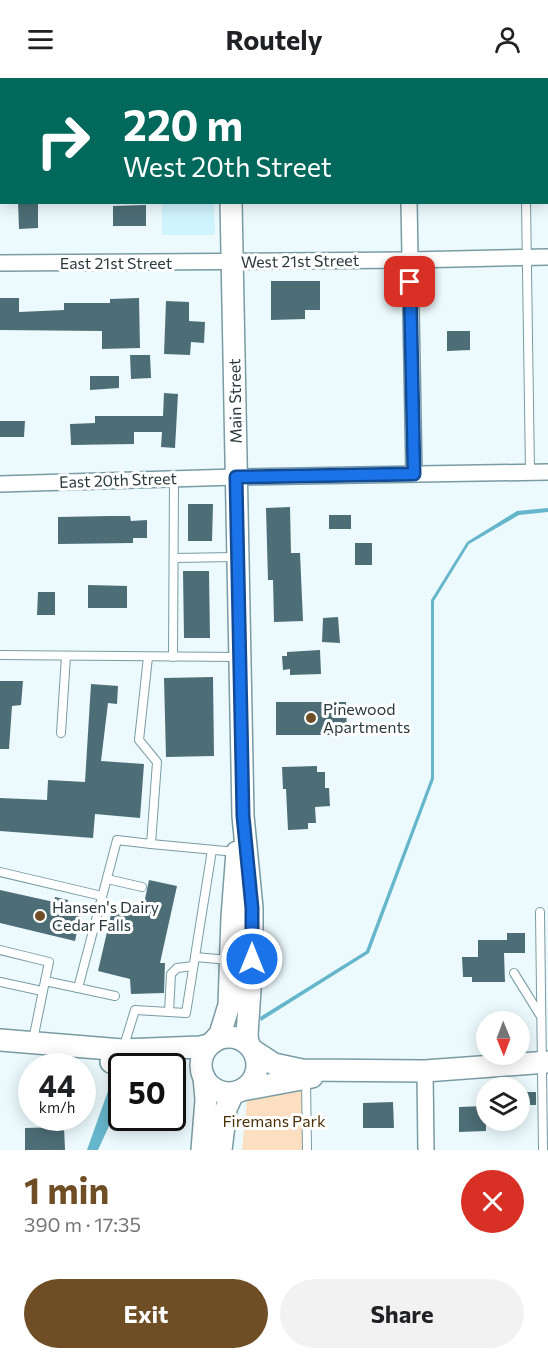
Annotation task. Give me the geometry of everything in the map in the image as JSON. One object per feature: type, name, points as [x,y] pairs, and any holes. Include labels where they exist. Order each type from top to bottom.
[{"type":"main road","name":"Main Street","points":[[231,204],[243,816],[252,908],[252,959],[247,1035],[251,1047]]},
{"type":"main road","name":"Main Street","points":[[210,1044],[220,1034],[229,1005],[232,917],[237,852],[243,816]]},
{"type":"main road","points":[[0,1040],[122,1050],[200,1047],[230,1036],[240,1038],[274,1065],[302,1070],[425,1071],[544,1062]]},
{"type":"main road","points":[[202,1150],[206,1100],[202,1059],[210,1044]]},
{"type":"main road","points":[[221,1150],[226,1109],[238,1091],[254,1078],[257,1070],[258,1060],[251,1047]]},
{"type":"main road","points":[[0,1052],[108,1061]]},
{"type":"main road","points":[[186,1070],[203,1073],[216,1090],[238,1091],[306,1078],[375,1072]]},
{"type":"street","points":[[408,204],[414,474]]},
{"type":"street","name":"West 21st Street","points":[[232,262],[548,257]]},
{"type":"street","name":"East 21st Street","points":[[0,263],[232,262]]},
{"type":"street","name":"East 20th Street","points":[[0,483],[548,472]]},
{"type":"street","points":[[425,1071],[426,1150]]},
{"type":"lane","points":[[526,204],[530,472]]},
{"type":"lane","points":[[173,657],[174,479]]},
{"type":"lane","points":[[174,558],[238,556]]},
{"type":"lane","points":[[0,655],[240,657]]},
{"type":"lane","points":[[61,733],[66,656]]},
{"type":"lane","points":[[148,657],[139,740],[157,762],[151,844]]},
{"type":"lane","points":[[78,988],[117,840],[237,852]]},
{"type":"lane","points":[[122,1050],[135,1010],[186,1013],[212,850]]},
{"type":"lane","points":[[0,872],[102,896]]},
{"type":"lane","points":[[107,879],[142,887]]},
{"type":"lane","points":[[540,912],[544,1062],[543,1150]]},
{"type":"lane","points":[[0,950],[49,962],[33,1043]]},
{"type":"lane","points":[[169,1012],[171,974],[177,968],[194,962],[231,961]]},
{"type":"lane","points":[[514,973],[541,1016]]},
{"type":"lane","points":[[45,981],[115,996]]},
{"type":"lane","points":[[0,982],[42,991]]},
{"type":"lane","points":[[306,1078],[307,1150]]},
{"type":"shaded area","points":[[162,204],[214,204],[215,235],[162,235]]},
{"type":"green space","name":"Firemans Park","points":[[306,1091],[307,1150],[242,1150],[248,1092]]},
{"type":"water","points":[[548,508],[548,512],[519,515],[469,544],[434,601],[434,779],[369,953],[261,1021],[260,1017],[366,951],[431,778],[431,600],[467,542],[517,511]]},
{"type":"water","points":[[108,1091],[108,1128],[98,1150],[87,1150],[94,1131],[96,1131],[96,1125]]},
{"type":"building","points":[[18,204],[38,204],[38,228],[19,229]]},
{"type":"building","points":[[146,205],[146,226],[113,226],[113,206]]},
{"type":"building","points":[[271,281],[320,281],[320,310],[305,310],[305,319],[271,320]]},
{"type":"building","points":[[0,298],[19,298],[19,312],[64,310],[64,303],[110,303],[110,299],[139,298],[140,348],[102,349],[102,331],[0,330]]},
{"type":"building","points":[[166,301],[189,302],[189,321],[205,322],[204,343],[191,342],[190,355],[164,354]]},
{"type":"building","points":[[447,331],[470,331],[470,350],[447,351]]},
{"type":"building","points":[[130,355],[150,355],[151,378],[131,379]]},
{"type":"building","points":[[90,376],[119,376],[119,388],[90,390]]},
{"type":"building","points":[[164,393],[178,394],[175,448],[161,447],[162,432],[134,432],[134,444],[71,445],[70,424],[95,423],[95,416],[163,416]]},
{"type":"building","points":[[0,421],[25,421],[24,437],[0,437]]},
{"type":"building","points":[[188,504],[213,504],[212,541],[188,541]]},
{"type":"building","points":[[290,507],[291,553],[300,553],[303,621],[274,622],[273,580],[268,580],[266,508]]},
{"type":"building","points":[[329,515],[351,515],[351,529],[329,529]]},
{"type":"building","points":[[130,516],[131,521],[147,520],[147,538],[133,538],[133,543],[58,544],[58,517]]},
{"type":"building","points":[[355,543],[372,543],[372,565],[355,565]]},
{"type":"building","points":[[183,571],[209,571],[210,638],[184,638]]},
{"type":"building","points":[[88,585],[127,586],[127,608],[88,608]]},
{"type":"building","points":[[38,592],[55,592],[55,615],[37,615]]},
{"type":"building","points":[[338,617],[340,643],[322,642],[323,618]]},
{"type":"building","points":[[320,650],[321,674],[290,675],[290,669],[283,670],[282,656],[287,656],[287,652]]},
{"type":"building","points":[[213,677],[214,756],[166,757],[164,678]]},
{"type":"building","points":[[0,681],[23,681],[21,705],[12,706],[9,749],[0,749]]},
{"type":"building","points":[[91,684],[118,686],[117,704],[108,703],[101,761],[144,764],[140,818],[95,814],[93,838],[0,831],[0,798],[47,800],[48,780],[85,782]]},
{"type":"building","name":"Pinewood Apartments","points":[[276,702],[346,702],[347,735],[276,735]]},
{"type":"building","points":[[317,766],[317,772],[325,772],[325,788],[329,788],[330,806],[315,807],[316,823],[308,823],[308,829],[288,830],[286,789],[283,789],[282,767]]},
{"type":"building","points":[[149,880],[177,886],[160,963],[165,963],[164,993],[131,994],[130,979],[98,971],[113,906],[142,913]]},
{"type":"building","name":"Hansen's Dairy Cedar Falls","points":[[0,890],[54,902],[55,897],[68,900],[67,905],[82,908],[75,941],[0,923]]},
{"type":"building","points":[[507,933],[525,933],[525,953],[504,953],[505,982],[472,982],[472,977],[463,977],[462,957],[478,957],[478,940],[507,940]]},
{"type":"building","points":[[530,1092],[536,1092],[536,1105],[530,1105]]},
{"type":"building","points":[[393,1102],[394,1128],[363,1128],[363,1103]]},
{"type":"building","points":[[476,1106],[476,1131],[486,1131],[459,1132],[459,1107]]},
{"type":"building","points":[[25,1131],[64,1131],[65,1150],[25,1150]]},
{"type":"place","name":"Pinewood Apartments","points":[[311,718]]},
{"type":"place","name":"Hansen's Dairy Cedar Falls","points":[[40,916]]},
{"type":"route","points":[[252,959],[252,908],[243,816],[236,477],[414,474],[410,282]]}]
